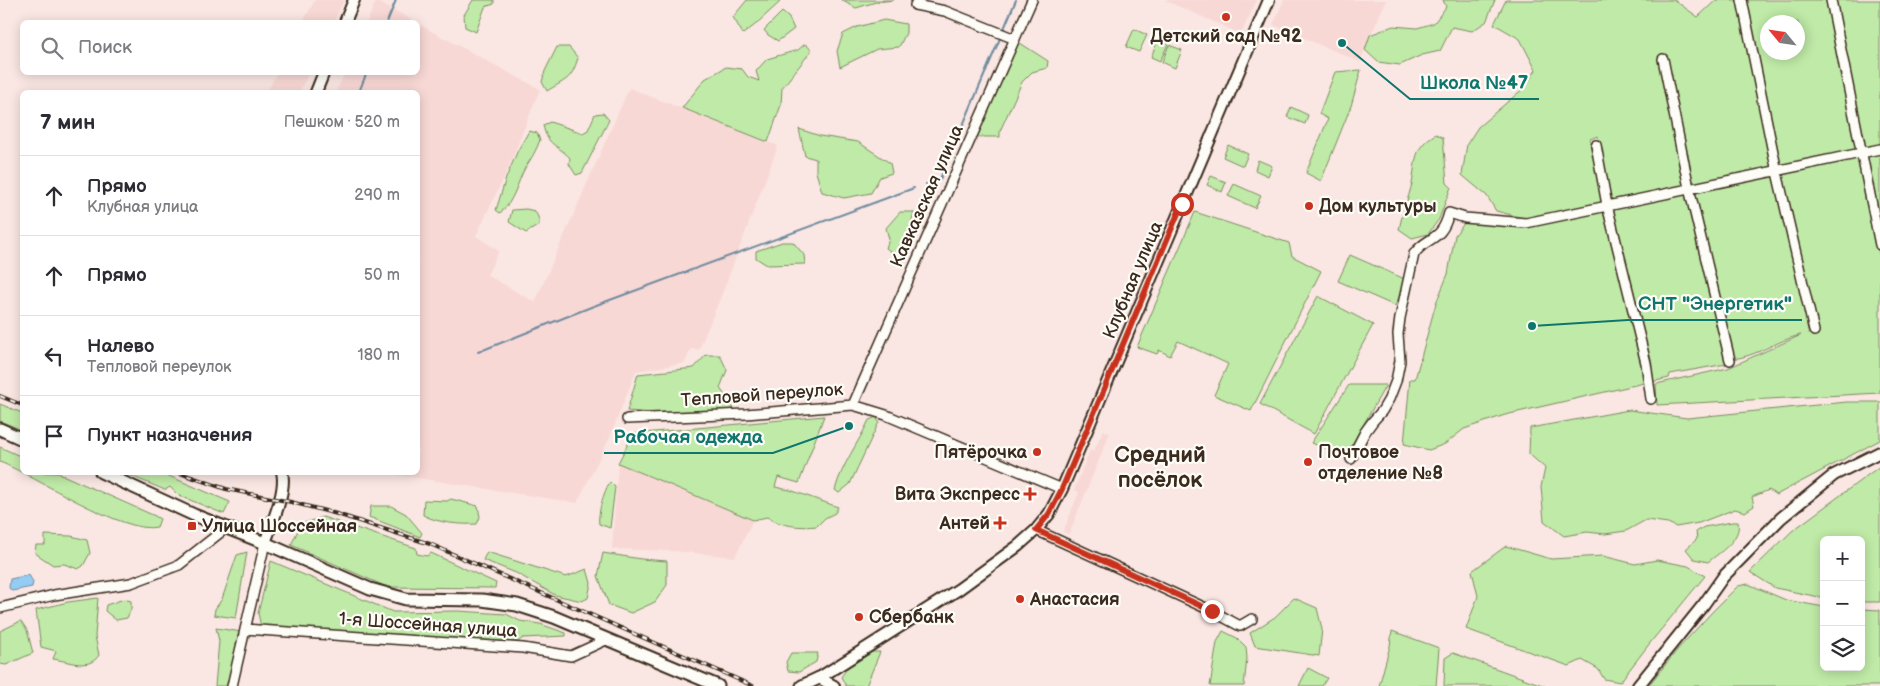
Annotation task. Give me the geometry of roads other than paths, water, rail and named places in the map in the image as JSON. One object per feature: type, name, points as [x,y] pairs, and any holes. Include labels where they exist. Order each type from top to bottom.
[{"type":"main road","points":[[0,430],[20,438]]},
{"type":"main road","points":[[108,475],[370,589],[406,599],[482,600],[517,605],[554,617],[718,686]]},
{"type":"main road","points":[[802,686],[819,678]]},
{"type":"street","points":[[346,20],[354,0]]},
{"type":"street","points":[[918,0],[915,6],[945,11],[1012,38]]},
{"type":"street","name":"Кавказская улица","points":[[853,405],[1012,38],[1032,0]]},
{"type":"street","name":"Клубная улица","points":[[819,678],[960,588],[1008,554],[1036,530],[1049,514],[1062,489],[1269,0]]},
{"type":"street","points":[[1742,0],[1777,172],[1814,331]]},
{"type":"street","points":[[1830,0],[1863,153],[1880,245]]},
{"type":"street","points":[[1663,59],[1689,188],[1730,360]]},
{"type":"street","points":[[317,90],[323,75]]},
{"type":"street","points":[[1596,145],[1607,205],[1646,363],[1651,399]]},
{"type":"street","points":[[1350,459],[1364,432],[1382,411],[1396,381],[1400,361],[1400,318],[1414,254],[1418,248],[1442,232],[1449,214],[1465,218],[1526,223],[1880,149]]},
{"type":"street","name":"Тепловой переулок","points":[[627,419],[746,414],[853,405],[886,415],[1062,489]]},
{"type":"street","points":[[1638,686],[1704,604],[1723,577],[1781,518],[1834,475],[1880,452]]},
{"type":"street","points":[[232,686],[265,543],[280,499],[283,475]]},
{"type":"street","points":[[0,608],[54,595],[131,583],[179,565],[226,528]]},
{"type":"street","points":[[1036,530],[1212,611],[1240,626],[1252,619]]},
{"type":"street","name":"1-я Шоссейная улица","points":[[245,629],[523,648],[571,656],[606,640]]},
{"type":"street","points":[[819,678],[834,686]]},
{"type":"water","points":[[29,575],[33,582],[32,587],[12,591],[9,588],[10,579]]},
{"type":"waterway","points":[[388,20],[396,0]]},
{"type":"waterway","points":[[1003,31],[1016,0]]},
{"type":"waterway","points":[[926,184],[940,179],[1001,36]]},
{"type":"waterway","points":[[360,90],[366,75]]},
{"type":"waterway","points":[[478,352],[591,307],[914,188]]},
{"type":"railway","points":[[0,396],[20,404]]},
{"type":"railway","points":[[186,475],[226,489],[291,502],[337,514],[430,544],[753,686]]},
{"type":"place","name":"Детский сад №92","points":[[1226,17]]},
{"type":"place","name":"Школа №47","points":[[1342,43]]},
{"type":"place","name":"Дом культуры","points":[[1309,206]]},
{"type":"place","name":"СНТ \"Энергетик\"","points":[[1532,326]]},
{"type":"place","name":"Рабочая одежда","points":[[849,426]]},
{"type":"place","name":"Пятёрочка","points":[[1037,452]]},
{"type":"place","name":"Почтовое отделение №8","points":[[1308,462]]},
{"type":"place","name":"Вита Экспресс","points":[[1030,494]]},
{"type":"place","name":"Антей","points":[[1000,523]]},
{"type":"place","name":"Улица Шоссейная","points":[[192,526]]},
{"type":"place","name":"Анастасия","points":[[1020,599]]},
{"type":"place","name":"Сбербанк","points":[[859,617]]},
{"type":"district","name":"Средний посёлок","points":[[1160,468]]}]
